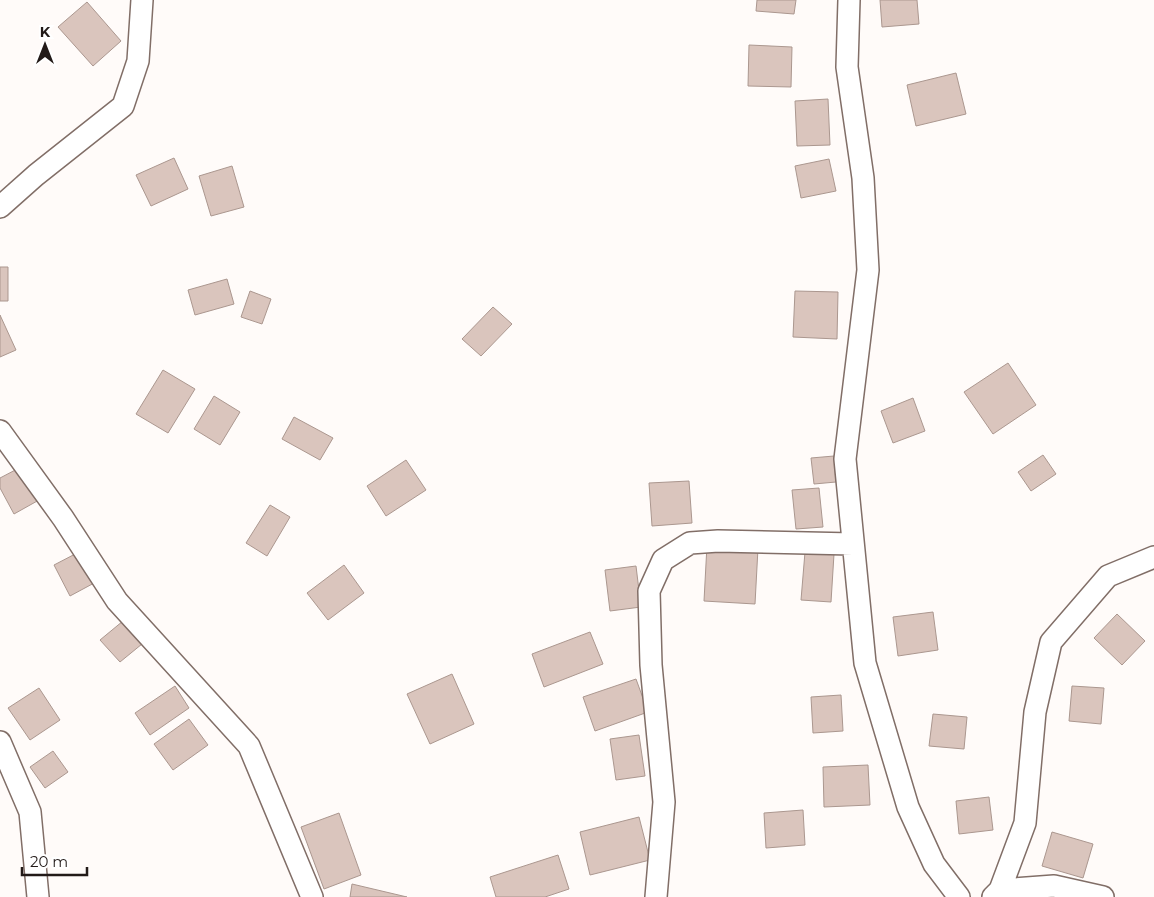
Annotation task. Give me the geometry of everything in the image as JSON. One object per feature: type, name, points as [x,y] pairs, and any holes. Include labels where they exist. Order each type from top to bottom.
[{"type":"street","points":[[0,207],[36,175],[122,106],[138,60],[142,0]]},
{"type":"street","points":[[849,0],[847,68],[863,178],[868,270],[845,459],[865,663],[908,807],[934,864],[959,897]]},
{"type":"street","points":[[0,431],[63,518],[117,602],[249,746],[312,897]]},
{"type":"street","points":[[656,897],[664,802],[651,666],[649,591],[663,560],[690,543],[718,541],[853,544]]},
{"type":"street","points":[[1103,897],[1054,886],[997,893],[1024,822],[1035,712],[1051,642],[1108,576],[1154,558]]},
{"type":"street","points":[[0,742],[30,812],[38,897]]},
{"type":"building","points":[[757,0],[796,0],[794,14],[756,11]]},
{"type":"building","points":[[880,0],[917,0],[919,24],[882,27]]},
{"type":"building","points":[[87,2],[121,41],[93,66],[58,27]]},
{"type":"building","points":[[749,45],[792,47],[791,87],[748,86]]},
{"type":"building","points":[[956,73],[966,114],[916,126],[907,85]]},
{"type":"building","points":[[828,99],[830,145],[797,146],[795,101]]},
{"type":"building","points":[[174,158],[188,189],[151,206],[136,175]]},
{"type":"building","points":[[829,159],[836,191],[801,198],[795,166]]},
{"type":"building","points":[[232,166],[244,207],[211,216],[199,176]]},
{"type":"building","points":[[0,267],[8,267],[8,301],[0,301]]},
{"type":"building","points":[[227,279],[234,304],[195,315],[188,290]]},
{"type":"building","points":[[250,291],[271,299],[262,324],[241,317]]},
{"type":"building","points":[[795,291],[838,292],[837,339],[793,337]]},
{"type":"building","points":[[493,307],[512,324],[481,356],[462,339]]},
{"type":"building","points":[[0,315],[16,350],[0,357]]},
{"type":"building","points":[[1008,363],[1036,405],[993,434],[964,392]]},
{"type":"building","points":[[163,370],[195,389],[168,433],[136,414]]},
{"type":"building","points":[[214,396],[240,412],[220,445],[194,429]]},
{"type":"building","points":[[913,398],[925,431],[893,443],[881,411]]},
{"type":"building","points":[[294,417],[333,438],[320,460],[282,439]]},
{"type":"building","points":[[1043,455],[1056,474],[1031,491],[1018,472]]},
{"type":"building","points":[[834,456],[836,482],[814,484],[811,458]]},
{"type":"building","points":[[406,460],[426,490],[386,516],[367,486]]},
{"type":"building","points":[[21,467],[39,500],[14,514],[0,488],[0,478]]},
{"type":"building","points":[[689,481],[692,523],[652,526],[649,483]]},
{"type":"building","points":[[819,488],[823,527],[796,529],[792,490]]},
{"type":"building","points":[[270,505],[290,517],[267,556],[246,543]]},
{"type":"building","points":[[707,545],[758,548],[755,604],[704,601]]},
{"type":"building","points":[[79,552],[96,582],[70,596],[54,565]]},
{"type":"building","points":[[805,552],[834,554],[831,602],[801,600]]},
{"type":"building","points":[[344,565],[364,593],[328,620],[307,593]]},
{"type":"building","points":[[636,566],[641,607],[610,611],[605,570]]},
{"type":"building","points":[[933,612],[938,650],[898,656],[893,617]]},
{"type":"building","points":[[1117,614],[1145,641],[1122,665],[1094,638]]},
{"type":"building","points":[[123,621],[142,644],[120,662],[100,640]]},
{"type":"building","points":[[590,632],[603,664],[544,687],[532,654]]},
{"type":"building","points":[[452,674],[474,724],[430,744],[407,694]]},
{"type":"building","points":[[636,679],[648,712],[595,731],[583,697]]},
{"type":"building","points":[[175,686],[189,708],[150,735],[135,713]]},
{"type":"building","points":[[1072,686],[1104,688],[1101,724],[1069,721]]},
{"type":"building","points":[[39,688],[60,720],[30,740],[8,708]]},
{"type":"building","points":[[841,695],[843,731],[813,733],[811,697]]},
{"type":"building","points":[[933,714],[967,717],[964,749],[929,746]]},
{"type":"building","points":[[189,719],[208,745],[173,770],[154,744]]},
{"type":"building","points":[[639,735],[645,776],[616,780],[610,739]]},
{"type":"building","points":[[53,751],[68,772],[45,788],[30,767]]},
{"type":"building","points":[[868,765],[870,805],[824,807],[823,767]]},
{"type":"building","points":[[989,797],[993,830],[959,834],[956,801]]},
{"type":"building","points":[[803,810],[805,845],[766,848],[764,813]]},
{"type":"building","points":[[339,813],[361,875],[324,889],[301,827]]},
{"type":"building","points":[[639,817],[650,860],[590,875],[580,832]]},
{"type":"building","points":[[1052,832],[1093,844],[1083,878],[1042,866]]},
{"type":"building","points":[[558,855],[569,889],[545,897],[496,897],[490,877]]},
{"type":"building","points":[[352,884],[407,897],[350,897]]}]
